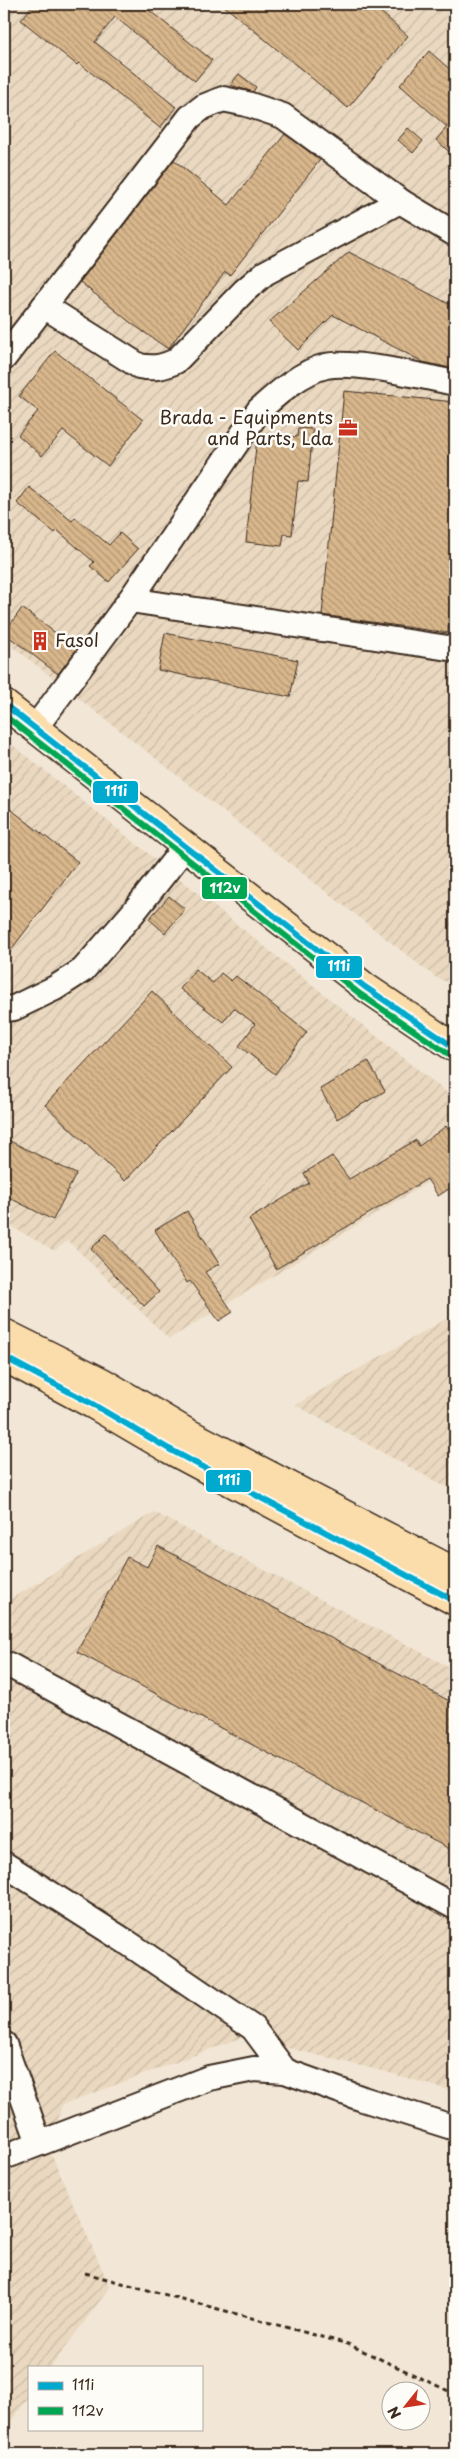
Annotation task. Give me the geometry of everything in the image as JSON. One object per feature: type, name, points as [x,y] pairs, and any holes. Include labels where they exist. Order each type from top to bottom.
[{"type":"main road","points":[[4,704],[365,986],[455,1048]]},
{"type":"main road","points":[[4,1333],[139,1419],[169,1449],[455,1601]]},
{"type":"main road","points":[[4,1357],[98,1394]]},
{"type":"main road","points":[[139,1419],[186,1432],[455,1572]]},
{"type":"street","points":[[4,358],[190,117],[203,107],[223,99],[283,116],[400,201],[455,234]]},
{"type":"street","points":[[44,306],[139,366],[152,369],[163,367],[176,360],[244,291],[265,273],[400,201]]},
{"type":"street","points":[[35,728],[130,600],[259,410],[280,392],[301,378],[326,366],[359,367],[455,382]]},
{"type":"street","points":[[130,600],[455,649]]},
{"type":"street","points":[[4,1009],[14,1008],[55,988],[82,970],[132,914],[185,847]]},
{"type":"street","points":[[9,1665],[455,1907]]},
{"type":"street","points":[[4,1864],[128,1943],[254,2028],[286,2070]]},
{"type":"street","points":[[4,2044],[39,2144]]},
{"type":"street","points":[[4,2158],[210,2078],[254,2069],[286,2070],[362,2099],[455,2128]]},
{"type":"path","points":[[85,2273],[348,2344],[455,2394]]},
{"type":"shaded area","points":[[4,4],[455,4],[455,986],[435,977],[4,640]]},
{"type":"shaded area","points":[[4,738],[455,1099],[455,1166],[169,1339],[68,1241],[54,1251],[4,1222]]},
{"type":"shaded area","points":[[455,1314],[455,1492],[295,1405]]},
{"type":"shaded area","points":[[154,1512],[455,1670],[455,2092],[386,2072],[243,2037],[62,2105],[50,2151],[110,2287],[52,2366],[28,2366],[28,2398],[4,2431],[4,1603]]},
{"type":"building","points":[[34,4],[141,4],[212,60],[195,81],[115,17],[95,42],[176,107],[160,128],[79,63],[77,65],[21,20]]},
{"type":"building","points":[[222,4],[372,4],[408,36],[348,108]]},
{"type":"building","points":[[429,51],[455,74],[455,157],[436,140],[447,127],[400,85]]},
{"type":"building","points":[[239,74],[256,87],[253,92],[230,85]]},
{"type":"building","points":[[408,128],[423,141],[413,153],[398,140]]},
{"type":"building","points":[[285,134],[320,160],[230,275],[225,272],[168,349],[131,323],[80,282],[174,160],[229,205]]},
{"type":"building","points":[[349,252],[455,307],[455,369],[423,362],[333,315],[298,350],[269,322]]},
{"type":"building","points":[[55,351],[143,420],[108,466],[63,431],[42,456],[18,435],[38,411],[19,396]]},
{"type":"building","points":[[344,391],[455,402],[455,555],[448,633],[322,615]]},
{"type":"building","points":[[298,428],[313,429],[308,482],[298,481],[292,535],[284,534],[282,546],[246,542],[257,437],[260,433],[297,437]]},
{"type":"building","points":[[29,487],[72,521],[75,517],[109,545],[120,533],[138,549],[109,582],[90,566],[94,562],[57,530],[55,533],[17,503]]},
{"type":"building","name":"Fasol","points":[[22,608],[77,649],[58,674],[4,633]]},
{"type":"building","points":[[165,633],[298,660],[290,697],[158,670]]},
{"type":"building","points":[[4,804],[78,862],[4,959]]},
{"type":"building","points":[[169,896],[185,909],[165,933],[149,919]]},
{"type":"building","points":[[195,969],[213,983],[221,973],[231,981],[236,976],[307,1032],[275,1074],[239,1046],[255,1024],[234,1008],[223,1022],[180,989]]},
{"type":"building","points":[[152,991],[232,1067],[125,1181],[45,1105]]},
{"type":"building","points":[[368,1061],[385,1091],[337,1119],[320,1089]]},
{"type":"building","points":[[446,1126],[455,1139],[455,1185],[438,1196],[427,1179],[276,1269],[249,1219],[309,1183],[304,1173],[332,1156],[349,1179],[416,1140],[419,1146]]},
{"type":"building","points":[[4,1138],[76,1174],[53,1220],[4,1195]]},
{"type":"building","points":[[187,1211],[219,1264],[205,1272],[233,1312],[219,1321],[190,1281],[187,1283],[155,1230]]},
{"type":"building","points":[[106,1234],[159,1292],[144,1306],[91,1249]]},
{"type":"building","points":[[158,1546],[455,1704],[455,1852],[77,1652],[127,1557],[147,1567]]},
{"type":"transit line","name":"111i","points":[[4,704],[365,987],[455,1048]]},
{"type":"transit line","name":"112v","points":[[4,715],[360,994],[450,1055]]},
{"type":"transit line","name":"111i","points":[[4,1357],[94,1405],[169,1449],[455,1601]]},
{"type":"place","name":"Brada - Equipments and Parts, Lda","points":[[348,428]]},
{"type":"place","name":"Fasol","points":[[40,641]]}]
